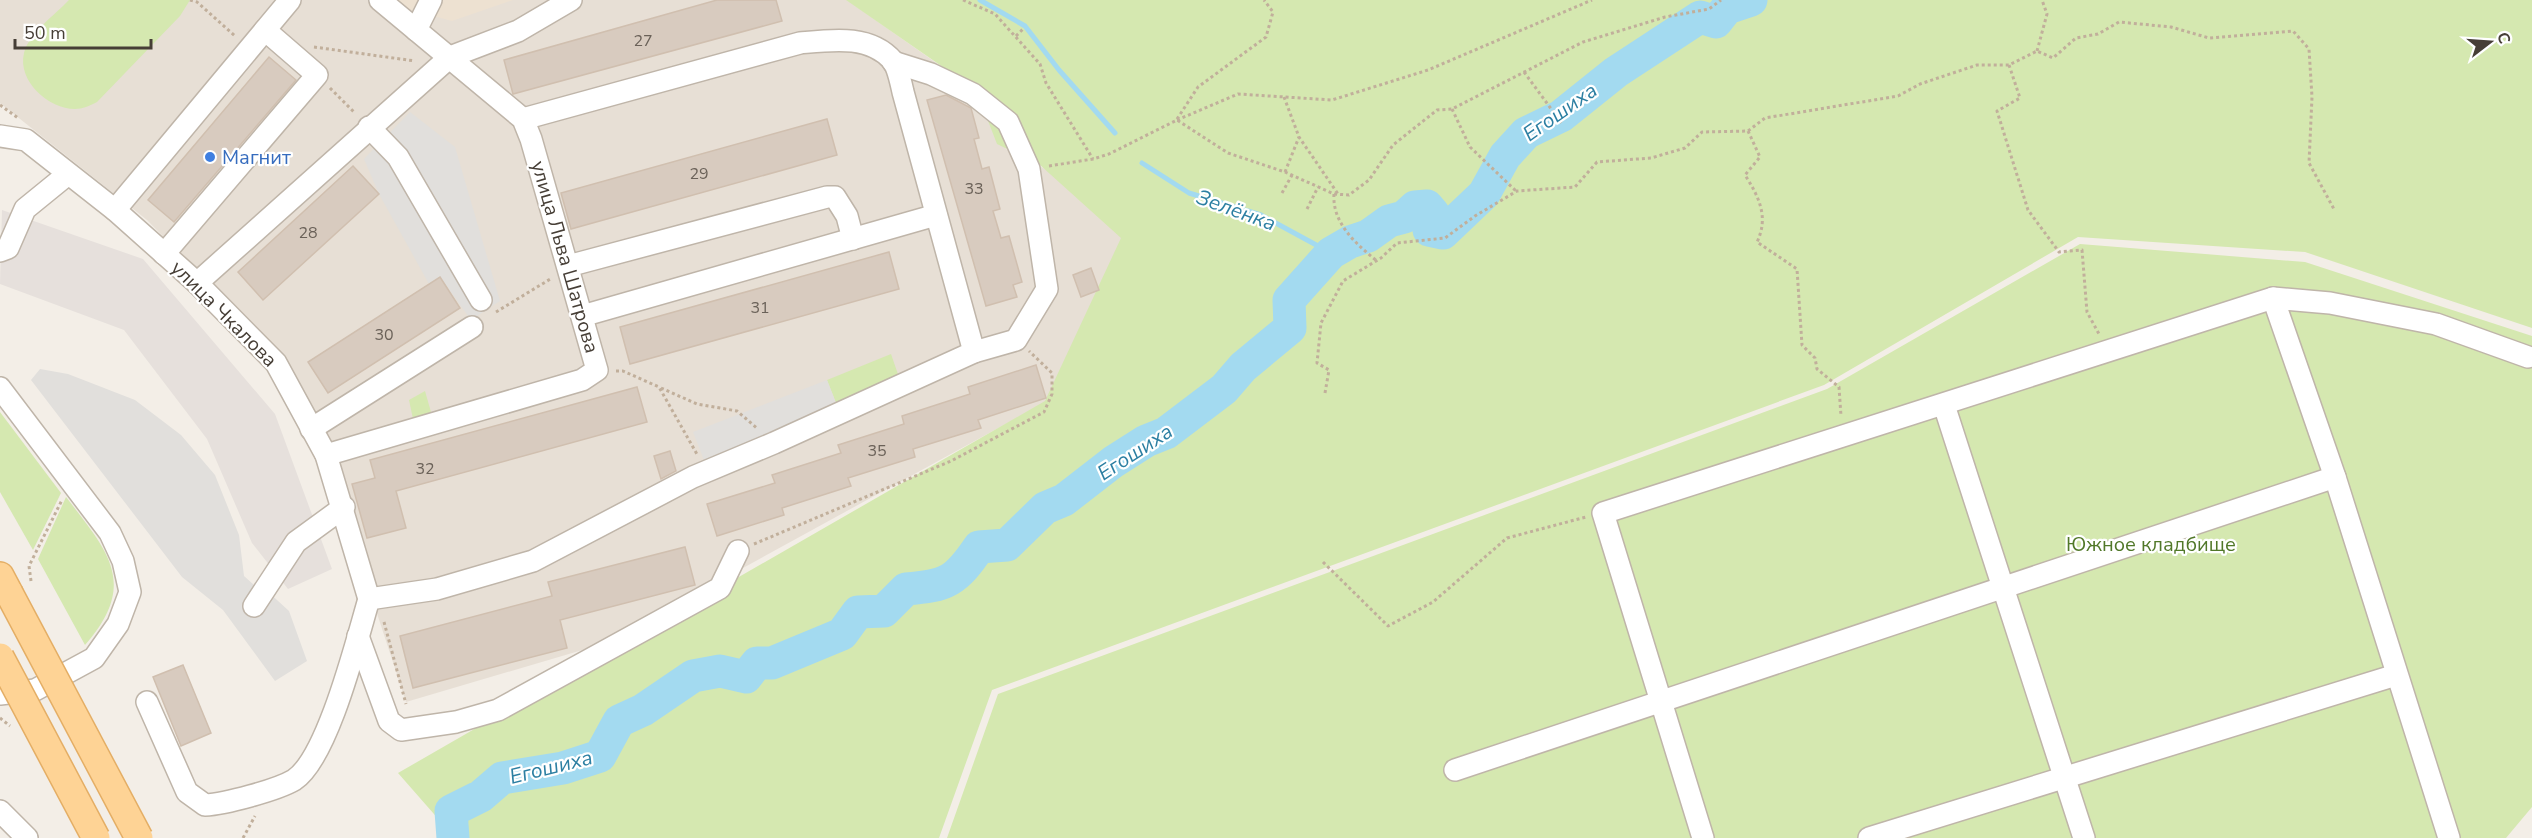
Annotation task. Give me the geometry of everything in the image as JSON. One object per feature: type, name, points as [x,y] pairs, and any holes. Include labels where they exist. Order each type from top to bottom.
[{"type":"main road","points":[[14,584],[139,838]]},
{"type":"main road","points":[[0,657],[96,838]]},
{"type":"street","points":[[115,210],[290,0]]},
{"type":"street","name":"улица Льва Шатрова","points":[[326,455],[582,380],[597,370],[531,139],[523,119],[445,61],[416,30],[380,0]]},
{"type":"street","points":[[416,30],[431,0]]},
{"type":"street","points":[[197,284],[445,61],[518,31],[571,0]]},
{"type":"street","points":[[164,254],[317,75],[265,30]]},
{"type":"street","points":[[147,702],[187,792],[205,805],[225,804],[294,780],[314,756],[334,710],[369,598],[437,589],[533,561],[693,477],[774,443],[974,352],[1016,340],[1047,288],[1029,169],[1008,122],[973,94],[931,74],[893,62],[874,48],[845,39],[800,43],[523,119]]},
{"type":"street","points":[[893,62],[974,352]]},
{"type":"street","name":"улица Чкалова","points":[[0,120],[115,210],[197,284],[276,363],[326,455],[344,507],[369,598]]},
{"type":"street","points":[[369,127],[398,157],[481,300]]},
{"type":"street","points":[[0,136],[26,140]]},
{"type":"street","points":[[0,251],[8,248],[25,209],[68,174]]},
{"type":"street","points":[[569,268],[827,197],[835,197],[844,210],[853,239]]},
{"type":"street","points":[[582,316],[936,215]]},
{"type":"street","points":[[2273,298],[2335,477],[2449,838]]},
{"type":"street","points":[[1703,838],[1603,513],[2273,298],[2330,303],[2436,324],[2528,357]]},
{"type":"street","points":[[311,429],[472,327]]},
{"type":"street","points":[[0,388],[110,533],[123,561],[130,592],[118,624],[93,658],[35,690],[0,694]]},
{"type":"street","points":[[1944,405],[2084,838]]},
{"type":"street","points":[[1455,770],[2335,477]]},
{"type":"street","points":[[254,606],[296,542],[344,507]]},
{"type":"street","points":[[358,636],[389,721],[401,730],[456,722],[498,710],[720,588],[738,551]]},
{"type":"street","points":[[1869,838],[2396,675]]},
{"type":"street","points":[[0,811],[27,838]]},
{"type":"path","points":[[190,0],[197,2],[250,49]]},
{"type":"path","points":[[963,0],[995,15],[1040,64],[1046,83],[1092,159]]},
{"type":"path","points":[[1177,120],[1198,87],[1266,37],[1273,12],[1264,0]]},
{"type":"path","points":[[1039,167],[1092,159],[1238,94],[1332,100],[1428,70],[1592,0]]},
{"type":"path","points":[[1177,120],[1228,153],[1285,172],[1336,194],[1348,195],[1369,180],[1393,145],[1437,110],[1452,109],[1583,42],[1665,17],[1709,9],[1721,0]]},
{"type":"path","points":[[1325,393],[1329,370],[1317,363],[1321,323],[1342,281],[1377,261],[1397,243],[1445,238],[1475,216],[1517,191],[1575,187],[1597,162],[1659,155],[1685,148],[1702,132],[1748,130],[1766,118],[1898,96],[1920,84],[1977,65],[2009,65],[2037,51],[2047,14],[2042,0]]},
{"type":"path","points":[[2037,51],[2053,58],[2076,38],[2098,34],[2119,22],[2171,27],[2209,38],[2293,31],[2309,49],[2312,97],[2309,162],[2335,212]]},
{"type":"path","points":[[1016,36],[1024,28]]},
{"type":"path","points":[[314,47],[445,61]]},
{"type":"path","points":[[2009,65],[2020,98],[1997,111],[2028,210],[2059,252],[2082,250],[2087,312],[2109,351]]},
{"type":"path","points":[[1524,72],[1563,125]]},
{"type":"path","points":[[317,75],[369,127]]},
{"type":"path","points":[[1284,97],[1299,137],[1336,194],[1333,207],[1338,220],[1359,247],[1377,261]]},
{"type":"path","points":[[1452,109],[1470,147],[1517,191]]},
{"type":"path","points":[[1748,130],[1760,157],[1745,175],[1759,197],[1765,227],[1757,242],[1797,269],[1802,345],[1815,358],[1816,369],[1839,387],[1843,437]]},
{"type":"path","points":[[1285,172],[1299,137]]},
{"type":"path","points":[[1282,193],[1292,175]]},
{"type":"path","points":[[1307,209],[1318,187]]},
{"type":"path","points":[[472,327],[569,268]]},
{"type":"path","points":[[738,551],[951,461],[1044,412],[1052,394],[1052,374],[1042,361],[1016,340]]},
{"type":"path","points":[[597,370],[623,371],[697,404],[737,411],[774,443]]},
{"type":"path","points":[[659,387],[687,435]]},
{"type":"path","points":[[14,584],[29,566],[66,490]]},
{"type":"path","points":[[1323,562],[1388,626],[1433,602],[1507,538],[1603,513]]},
{"type":"path","points":[[387,632],[406,704]]},
{"type":"shaded area","points":[[0,0],[847,0],[986,98],[1006,149],[1051,172],[1130,243],[1053,398],[606,643],[406,702],[350,531],[280,356],[147,220],[0,103]]},
{"type":"shaded area","points":[[393,0],[513,0],[452,21],[403,8]]},
{"type":"shaded area","points":[[410,112],[455,147],[500,301],[471,320],[440,277],[429,284],[379,194],[364,159]]},
{"type":"shaded area","points":[[2,210],[143,259],[275,414],[332,569],[288,589],[252,543],[207,439],[124,330],[0,284]]},
{"type":"shaded area","points":[[40,369],[68,374],[135,400],[181,435],[215,475],[239,535],[244,576],[254,585],[265,589],[289,611],[307,661],[275,681],[223,610],[182,577],[31,380]]},
{"type":"shaded area","points":[[827,380],[838,408],[707,468],[693,432]]},
{"type":"green space","points":[[69,0],[190,0],[180,16],[97,102],[75,109],[55,104],[37,92],[25,74],[23,63],[24,53],[31,38]]},
{"type":"green space","points":[[846,0],[2532,0],[2532,328],[2305,252],[2078,237],[1824,385],[992,690],[939,838],[455,838],[398,773],[1045,401],[1121,238],[1040,165],[997,144],[976,90]]},
{"type":"green space","name":"Южное кладбище","points":[[2080,244],[2305,262],[2532,336],[2532,807],[2506,838],[947,838],[998,694],[1827,389]]},
{"type":"green space","points":[[891,354],[900,380],[838,408],[827,380]]},
{"type":"green space","points":[[425,391],[431,412],[413,419],[409,400]]},
{"type":"green space","points":[[0,412],[61,493],[33,550],[0,492]]},
{"type":"green space","points":[[66,497],[94,535],[112,568],[114,585],[111,603],[101,623],[85,645],[38,559]]},
{"type":"building","points":[[717,0],[776,0],[782,21],[513,94],[504,60]]},
{"type":"building","points":[[269,57],[296,80],[174,222],[148,200]]},
{"type":"building","points":[[946,95],[971,108],[979,138],[974,139],[982,169],[989,167],[1000,209],[993,211],[1001,238],[1009,236],[1022,282],[1013,285],[1017,297],[986,306],[927,100]]},
{"type":"building","points":[[827,119],[837,155],[571,229],[561,193]]},
{"type":"building","points":[[353,166],[379,194],[263,300],[238,272]]},
{"type":"building","points":[[889,252],[899,289],[630,364],[620,327]]},
{"type":"building","points":[[1091,268],[1099,290],[1081,297],[1073,275]]},
{"type":"building","points":[[440,277],[460,308],[328,393],[308,362]]},
{"type":"building","points":[[1036,365],[1046,398],[978,420],[981,428],[913,449],[915,457],[848,478],[851,486],[782,508],[784,515],[717,536],[707,504],[775,483],[772,475],[841,453],[838,445],[904,424],[902,416],[970,394],[968,387]]},
{"type":"building","points":[[637,387],[647,422],[396,491],[406,528],[367,538],[352,484],[375,478],[370,460]]},
{"type":"building","points":[[670,451],[676,471],[661,479],[654,456]]},
{"type":"building","points":[[685,547],[695,585],[560,620],[567,648],[413,688],[400,636],[552,596],[548,582]]},
{"type":"building","points":[[183,665],[211,733],[181,746],[153,677]]},
{"type":"waterway","name":"Зелёнка","points":[[980,0],[1025,26],[1059,70],[1115,133]]},
{"type":"waterway","name":"Егошиха","points":[[453,838],[451,811],[481,796],[502,778],[563,768],[600,756],[619,721],[643,710],[693,676],[720,671],[746,677],[757,663],[772,663],[842,634],[858,612],[884,611],[906,589],[931,586],[949,580],[964,567],[979,547],[1007,545],[1045,508],[1064,500],[1113,462],[1146,441],[1166,433],[1224,389],[1243,367],[1290,328],[1289,300],[1331,253],[1350,242],[1368,236],[1389,221],[1404,217],[1415,207],[1427,206],[1433,213],[1429,230],[1443,233],[1484,194],[1505,156],[1526,133],[1561,116],[1616,72],[1700,17],[1716,22],[1727,8],[1751,0]]},
{"type":"waterway","name":"Зелёнка","points":[[1142,163],[1189,193],[1261,215],[1331,253]]},
{"type":"place","name":"Магнит","points":[[210,157]]}]
